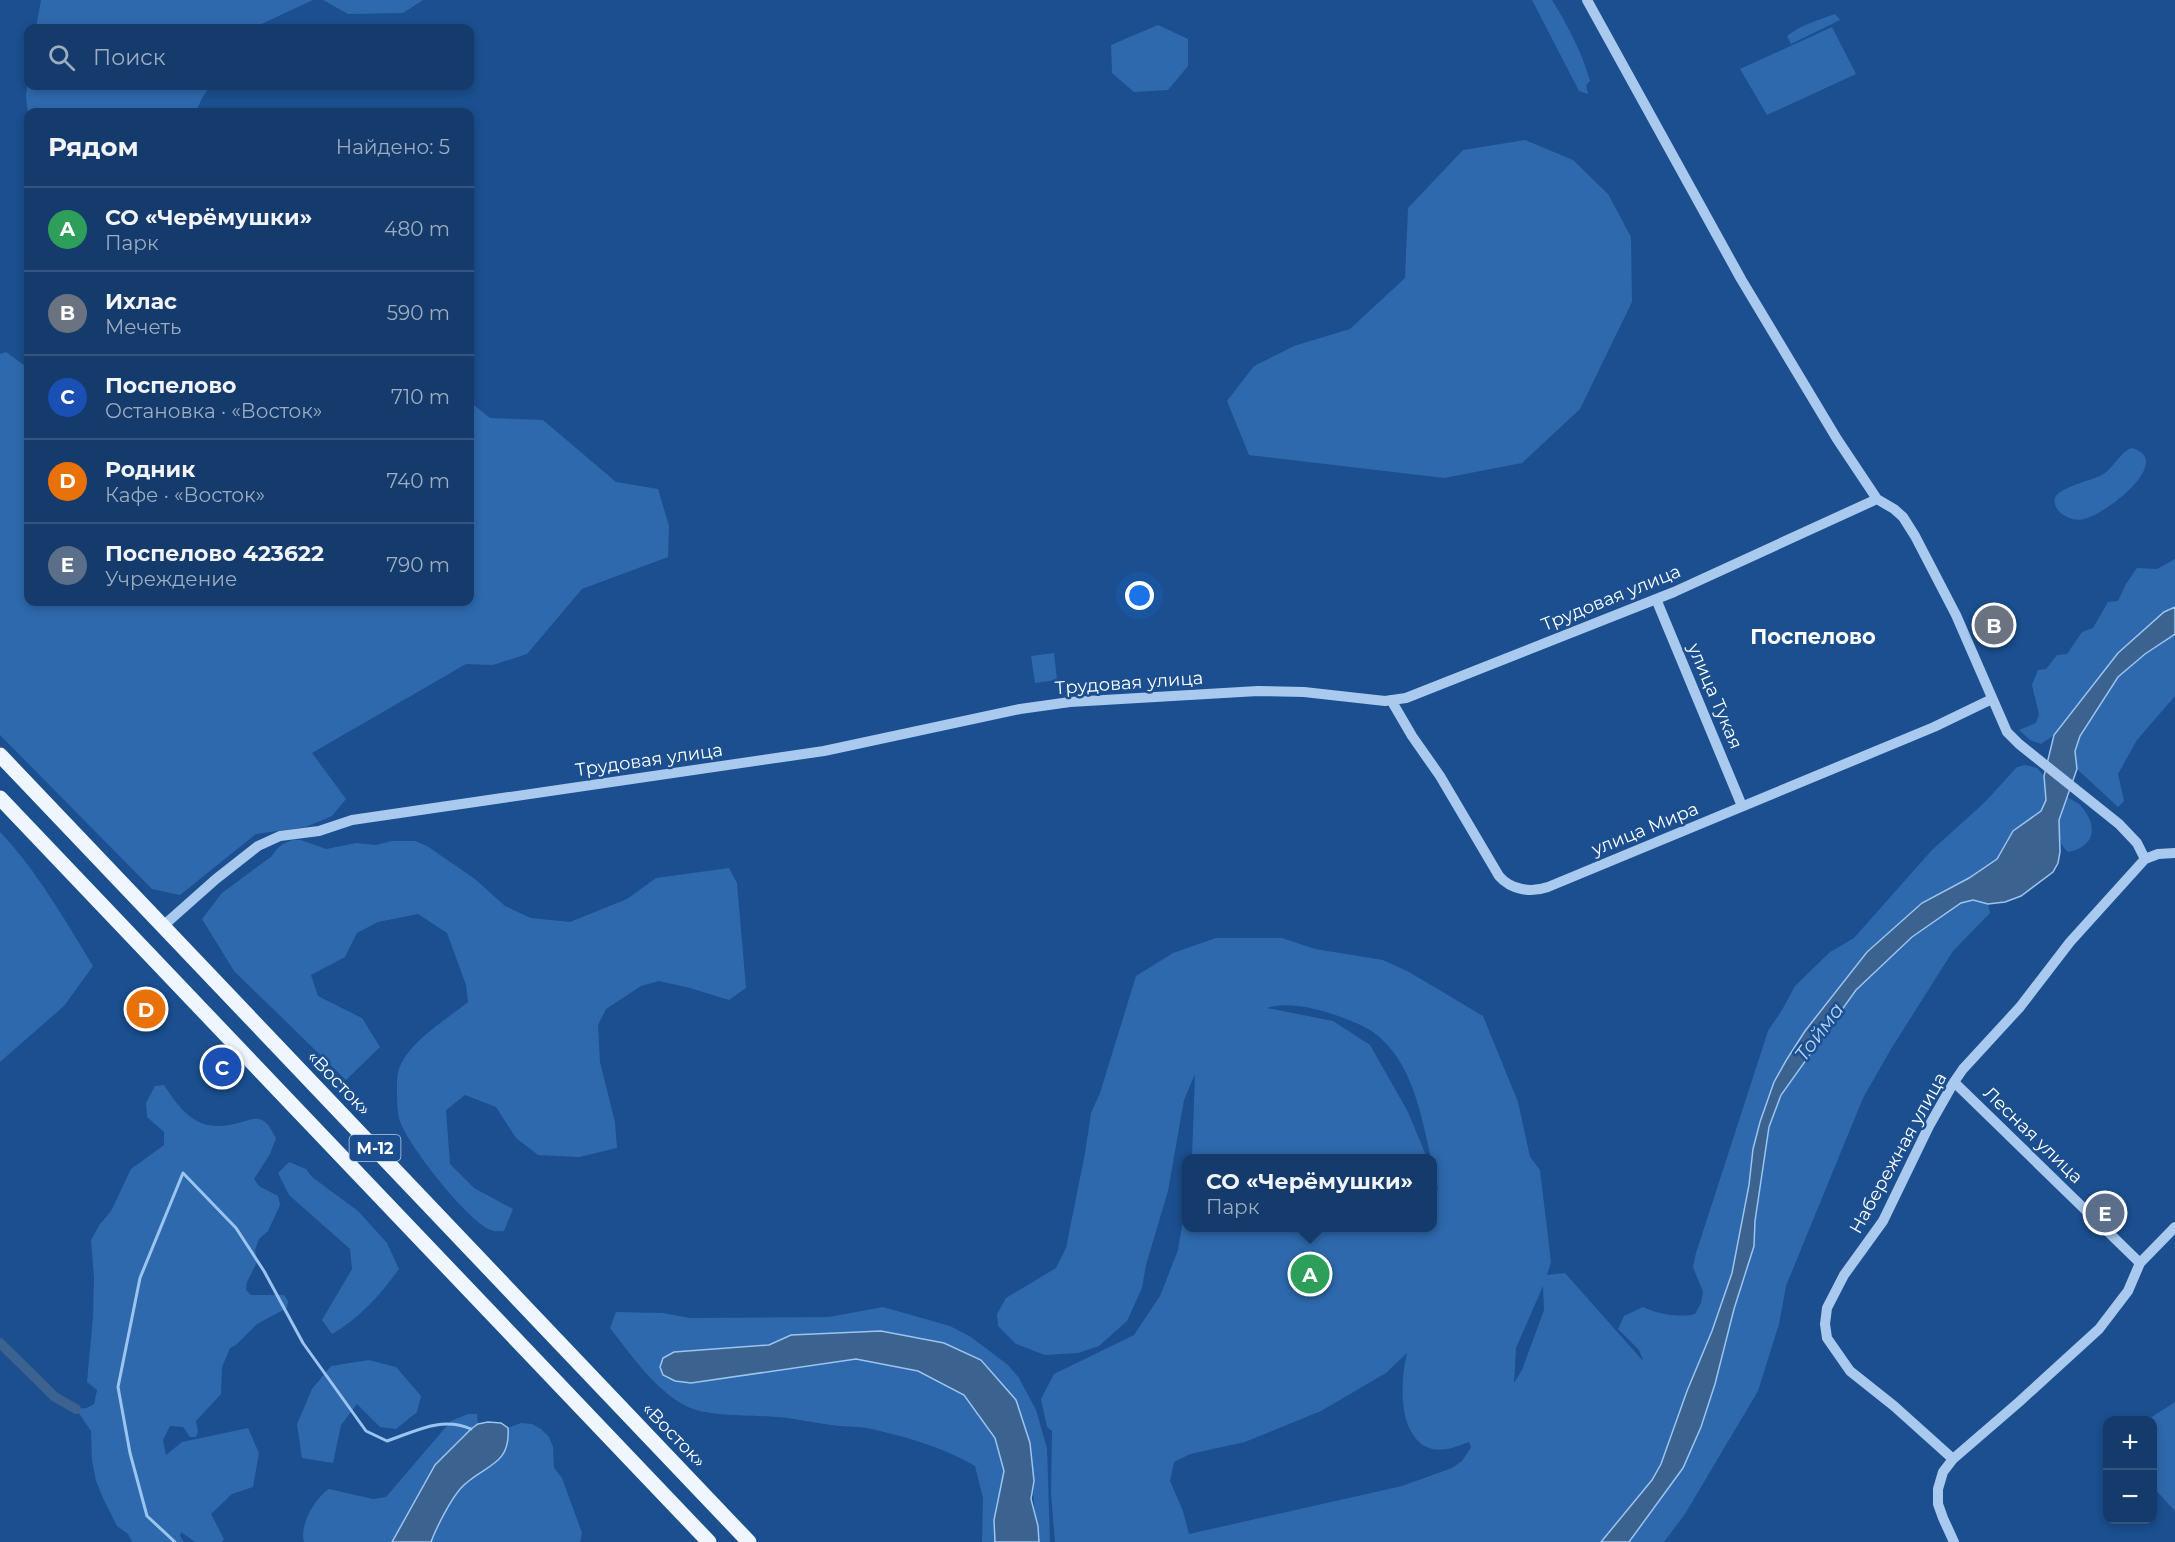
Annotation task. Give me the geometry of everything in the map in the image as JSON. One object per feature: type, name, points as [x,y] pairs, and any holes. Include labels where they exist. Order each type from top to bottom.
[{"type":"main road","name":"«Восток»","points":[[0,755],[749,1542]]},
{"type":"main road","name":"М-12","points":[[0,798],[709,1542]]},
{"type":"street","points":[[1587,0],[1742,279],[1837,439],[1877,499],[1894,508],[1903,517],[1915,536],[1956,615],[2007,732],[2119,824],[2137,843],[2145,859],[2158,854],[2175,853]]},
{"type":"street","name":"Трудовая улица","points":[[163,926],[216,879],[258,846],[280,836],[319,831],[352,819],[824,751],[1020,709],[1070,702],[1258,691],[1304,692],[1391,700],[1406,698],[1656,599],[1825,525],[1877,499]]},
{"type":"street","name":"улица Тукая","points":[[1656,599],[1743,806]]},
{"type":"street","name":"улица Мира","points":[[1391,700],[1412,736],[1440,776],[1499,876],[1516,888],[1534,889],[1548,887],[1934,727],[1992,699]]},
{"type":"street","name":"Набережная улица","points":[[1953,1459],[1894,1406],[1850,1371],[1827,1338],[1825,1324],[1827,1308],[1833,1293],[1883,1221],[1929,1126],[1963,1069],[2019,1007],[2070,942],[2145,859]]},
{"type":"street","name":"Лесная улица","points":[[1954,1082],[2140,1263]]},
{"type":"street","points":[[1954,1542],[1938,1504],[1942,1472],[1953,1459],[2099,1329],[2128,1291],[2140,1263],[2175,1227]]},
{"type":"shaded area","points":[[41,0],[313,0],[262,24],[37,24]]},
{"type":"shaded area","points":[[323,0],[423,0],[403,13],[348,14]]},
{"type":"shaded area","points":[[1532,0],[1552,0],[1558,10],[1587,70],[1590,81],[1586,85],[1588,94],[1579,91]]},
{"type":"shaded area","points":[[1835,14],[1840,20],[1791,44],[1787,36],[1792,32]]},
{"type":"shaded area","points":[[1158,25],[1188,39],[1188,66],[1168,90],[1134,92],[1112,73],[1111,45]]},
{"type":"shaded area","points":[[1832,27],[1856,74],[1767,115],[1740,69]]},
{"type":"shaded area","points":[[27,90],[207,90],[198,108],[27,108]]},
{"type":"shaded area","points":[[1525,140],[1573,160],[1608,194],[1631,237],[1632,302],[1580,409],[1522,463],[1444,478],[1249,455],[1227,401],[1254,366],[1294,346],[1350,329],[1405,278],[1408,208],[1463,150]]},
{"type":"shaded area","points":[[6,352],[24,365],[24,606],[474,606],[474,405],[490,418],[543,420],[616,482],[658,489],[669,526],[668,557],[582,589],[527,654],[493,665],[466,664],[312,753],[346,799],[332,816],[306,827],[256,834],[180,895],[152,889],[0,735],[0,354]]},
{"type":"shaded area","points":[[2131,448],[2141,453],[2146,459],[2145,467],[2141,476],[2119,499],[2087,518],[2068,518],[2059,511],[2055,502],[2057,494],[2105,473],[2122,454]]},
{"type":"shaded area","points":[[2175,559],[2175,607],[2164,612],[2118,653],[2054,735],[2041,744],[2030,740],[2019,730],[2036,723],[2039,714],[2032,685],[2038,670],[2046,669],[2057,655],[2067,654],[2082,632],[2093,628],[2108,602],[2118,601],[2137,568],[2157,569]]},
{"type":"shaded area","points":[[2175,634],[2175,696],[2137,740],[2118,774],[2124,801],[2118,807],[2077,769],[2075,751],[2080,736],[2118,677],[2145,654]]},
{"type":"shaded area","points":[[1054,653],[1057,680],[1035,683],[1031,656]]},
{"type":"shaded area","points":[[2025,765],[2037,768],[2044,776],[2046,800],[2041,811],[2008,838],[1997,859],[1969,878],[1922,903],[1867,951],[1805,1031],[1753,1149],[1749,1185],[1732,1273],[1661,1464],[1652,1480],[1601,1542],[1055,1542],[1051,1494],[1052,1431],[1047,1427],[1041,1399],[1054,1374],[1134,1335],[1160,1296],[1178,1250],[1182,1226],[1182,1232],[1437,1232],[1437,1188],[1439,1193],[1437,1154],[1430,1154],[1419,1106],[1397,1057],[1373,1032],[1344,1018],[1305,1007],[1274,1006],[1267,1008],[1333,1021],[1370,1045],[1408,1112],[1425,1154],[1192,1154],[1195,1074],[1184,1100],[1168,1191],[1146,1265],[1142,1288],[1127,1321],[1099,1346],[1078,1353],[1045,1355],[1016,1344],[998,1326],[997,1314],[1006,1298],[1056,1268],[1066,1248],[1091,1113],[1100,1093],[1136,976],[1173,953],[1216,938],[1282,938],[1315,949],[1383,960],[1409,972],[1483,1016],[1518,1102],[1530,1157],[1540,1170],[1551,1262],[1547,1275],[1565,1273],[1643,1361],[1639,1350],[1618,1329],[1624,1316],[1643,1307],[1655,1312],[1682,1316],[1695,1314],[1701,1303],[1703,1292],[1693,1267],[1696,1253],[1768,1031],[1795,986],[1830,952],[1854,938],[1932,850],[1984,803],[2017,767]],"holes":[[[1543,1286],[1544,1310],[1522,1370],[1514,1383],[1516,1348]],[[1407,1353],[1404,1408],[1412,1434],[1421,1443],[1437,1450],[1469,1442],[1471,1447],[1462,1461],[1452,1468],[1402,1486],[1189,1534],[1183,1511],[1170,1481],[1174,1462],[1190,1454],[1245,1442],[1321,1411],[1386,1373]]]},
{"type":"shaded area","points":[[2066,796],[2079,804],[2092,826],[2092,833],[2085,845],[2068,852],[2058,833]]},
{"type":"shaded area","points":[[0,832],[38,879],[93,966],[64,1006],[0,1062]]},
{"type":"shaded area","points":[[293,840],[301,840],[326,849],[356,843],[376,845],[392,841],[415,841],[427,846],[475,879],[505,906],[531,918],[570,922],[627,899],[656,878],[729,868],[737,883],[746,988],[729,1000],[659,981],[641,986],[606,1009],[598,1025],[600,1062],[615,1122],[617,1148],[579,1157],[538,1155],[516,1138],[496,1107],[465,1095],[446,1110],[450,1164],[474,1188],[513,1209],[504,1231],[492,1231],[468,1213],[439,1180],[412,1144],[403,1129],[398,1114],[397,1076],[402,1061],[428,1033],[468,1002],[466,985],[447,933],[418,914],[378,922],[357,933],[345,957],[311,975],[318,996],[362,1018],[380,1047],[346,1080],[234,971],[202,919],[222,893],[272,856],[281,846]]},
{"type":"shaded area","points":[[1973,900],[1988,904],[1990,913],[1953,951],[1863,1098],[1786,1286],[1779,1324],[1758,1391],[1685,1514],[1664,1542],[1629,1542],[1683,1468],[1701,1427],[1754,1246],[1755,1221],[1769,1127],[1781,1095],[1856,990],[1912,937],[1961,903]]},
{"type":"shaded area","points":[[164,1085],[179,1106],[196,1120],[216,1126],[260,1119],[266,1123],[276,1138],[270,1154],[254,1179],[259,1186],[278,1196],[280,1205],[268,1231],[259,1239],[255,1250],[257,1262],[247,1282],[246,1290],[251,1295],[284,1295],[288,1301],[287,1308],[257,1324],[230,1348],[222,1367],[221,1394],[196,1421],[198,1432],[196,1437],[190,1437],[183,1427],[170,1426],[163,1440],[166,1455],[182,1442],[248,1428],[259,1453],[253,1487],[232,1494],[211,1514],[224,1539],[222,1542],[195,1542],[181,1532],[180,1536],[184,1542],[132,1542],[128,1534],[117,1526],[103,1498],[96,1481],[92,1460],[91,1431],[76,1409],[87,1408],[94,1404],[97,1390],[87,1382],[93,1317],[94,1278],[91,1240],[111,1211],[131,1169],[164,1145],[164,1132],[147,1117],[146,1103],[155,1086]]},
{"type":"shaded area","points":[[289,1162],[306,1169],[312,1177],[358,1211],[387,1243],[399,1269],[369,1305],[332,1334],[322,1320],[352,1269],[350,1249],[289,1195],[278,1173]]},
{"type":"shaded area","points":[[883,1307],[950,1326],[971,1337],[1008,1365],[1019,1378],[1036,1410],[1047,1448],[1050,1542],[1039,1542],[1033,1497],[1034,1481],[944,1343],[881,1331],[791,1335],[769,1345],[674,1352],[660,1367],[663,1376],[675,1381],[856,1359],[917,1371],[964,1395],[995,1438],[1004,1471],[994,1520],[995,1542],[982,1542],[983,1498],[975,1466],[923,1443],[867,1428],[695,1410],[664,1391],[635,1360],[610,1328],[616,1312],[663,1313],[690,1318],[829,1317]]},
{"type":"shaded area","points":[[369,1360],[396,1367],[421,1396],[417,1412],[396,1429],[380,1427],[357,1404],[341,1425],[333,1463],[302,1458],[297,1424],[312,1389],[331,1366]]},
{"type":"shaded area","points":[[2175,1402],[2175,1511],[2157,1491],[2157,1416],[2153,1416]]},
{"type":"shaded area","points":[[468,1414],[477,1414],[478,1424],[450,1449],[428,1478],[392,1542],[304,1542],[304,1528],[309,1512],[329,1489],[373,1499],[386,1497],[451,1421]]},
{"type":"shaded area","points":[[521,1423],[532,1424],[549,1437],[553,1447],[554,1468],[562,1478],[582,1533],[580,1542],[431,1542],[457,1493],[469,1480],[500,1458],[508,1441],[508,1428]]},
{"type":"water","name":"Тойма","points":[[2175,607],[2175,634],[2145,654],[2118,677],[2080,736],[2075,751],[2077,769],[2059,820],[2060,852],[2053,872],[2021,896],[2005,902],[1988,904],[1973,900],[1961,903],[1912,937],[1856,990],[1781,1095],[1769,1127],[1755,1221],[1754,1246],[1701,1427],[1683,1468],[1629,1542],[1601,1542],[1652,1480],[1661,1464],[1732,1273],[1749,1185],[1753,1149],[1774,1082],[1787,1059],[1805,1031],[1867,952],[1922,903],[1969,878],[1997,859],[2013,831],[2041,811],[2046,800],[2044,776],[2054,735],[2118,653],[2164,612]]},
{"type":"water","points":[[881,1331],[944,1343],[981,1360],[1016,1400],[1030,1443],[1034,1481],[1031,1499],[1038,1526],[1039,1542],[995,1542],[994,1520],[1004,1471],[995,1438],[964,1395],[918,1371],[856,1359],[691,1383],[675,1381],[663,1375],[660,1367],[663,1358],[674,1352],[769,1345],[791,1335]]},
{"type":"water","points":[[501,1423],[508,1428],[508,1441],[500,1458],[461,1488],[444,1514],[431,1542],[392,1542],[435,1465],[471,1429],[478,1424]]},
{"type":"waterway","points":[[175,1542],[147,1516],[130,1453],[118,1387],[140,1278],[183,1173],[236,1228],[264,1271],[303,1343],[366,1431],[387,1441],[439,1424],[460,1425],[471,1429]]},
{"type":"waterway","points":[[0,1343],[55,1397],[76,1409]]},
{"type":"place","name":"Ихлас","points":[[1994,625]]},
{"type":"place","name":"Родник","points":[[146,1009]]},
{"type":"place","name":"Поспелово","points":[[222,1067]]},
{"type":"place","name":"Поспелово 423622","points":[[2105,1213]]},
{"type":"place","name":"СО «Черёмушки»","points":[[1310,1274]]},
{"type":"district","name":"Поспелово","points":[[1813,637]]}]
